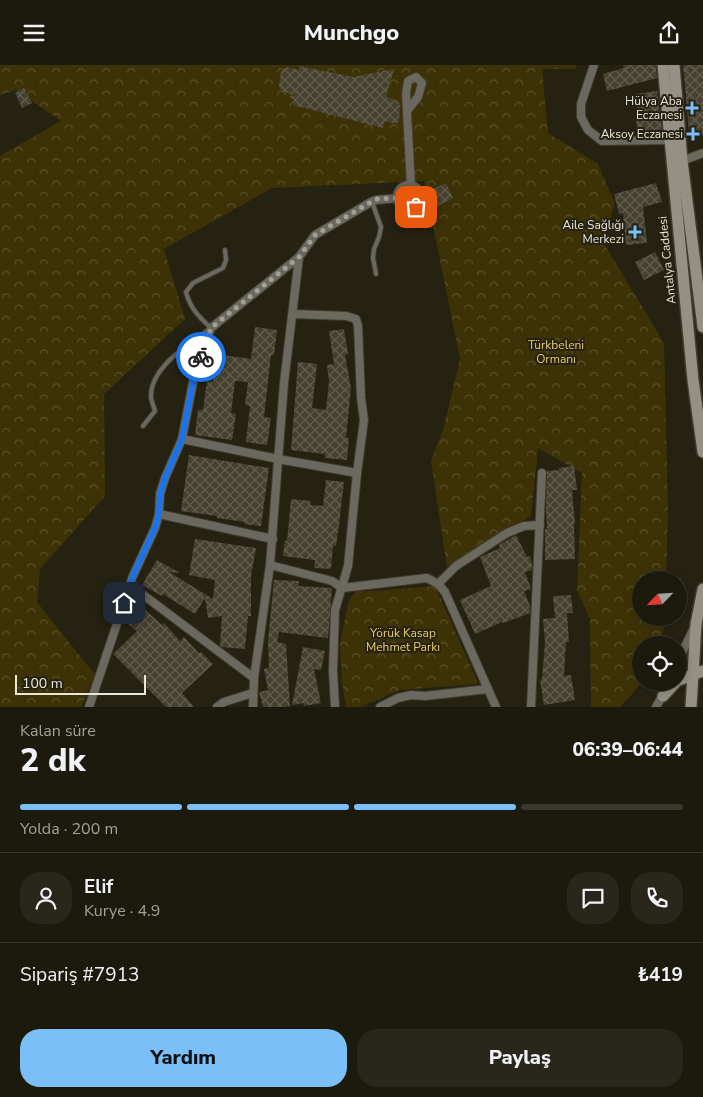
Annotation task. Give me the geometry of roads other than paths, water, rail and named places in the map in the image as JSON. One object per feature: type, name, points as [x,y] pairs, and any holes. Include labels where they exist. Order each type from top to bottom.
[{"type":"main road","name":"Antalya Caddesi","points":[[663,65],[693,380],[703,452]]},
{"type":"main road","points":[[674,65],[682,161],[703,321]]},
{"type":"main road","points":[[691,707],[698,674],[703,589]]},
{"type":"main road","points":[[662,696],[667,691]]},
{"type":"street","points":[[594,65],[582,104],[581,117],[588,130],[602,141],[669,141]]},
{"type":"street","points":[[408,110],[411,185]]},
{"type":"street","points":[[682,161],[703,153]]},
{"type":"street","points":[[411,185],[418,189],[421,197],[416,207],[408,209],[398,202],[398,194],[403,187],[411,185]]},
{"type":"street","points":[[89,707],[132,578],[155,528],[159,514],[160,494],[182,439],[194,377],[211,328],[299,257],[315,235],[376,199],[398,198]]},
{"type":"street","points":[[253,707],[254,678],[273,539],[284,383],[299,257]]},
{"type":"street","points":[[292,314],[346,316],[356,319],[358,326],[361,398],[364,420],[348,565],[335,610],[333,639],[335,707]]},
{"type":"street","points":[[182,439],[357,473]]},
{"type":"street","points":[[531,707],[542,473]]},
{"type":"street","points":[[159,514],[273,539]]},
{"type":"street","points":[[438,584],[456,566],[507,533],[524,526],[540,525]]},
{"type":"street","points":[[270,565],[332,581],[342,587],[427,578],[438,584],[445,593],[496,707]]},
{"type":"street","points":[[130,585],[254,678]]},
{"type":"street","points":[[687,645],[700,622]]},
{"type":"street","points":[[380,707],[398,698],[411,695],[426,696],[488,689]]},
{"type":"street","points":[[656,707],[665,691]]},
{"type":"street","points":[[216,707],[224,702],[253,693]]},
{"type":"lane","points":[[371,202],[381,227],[380,237],[374,249],[376,274]]},
{"type":"lane","points":[[143,426],[155,411],[151,396],[156,377],[164,365],[211,328],[195,313],[188,302],[186,292],[193,283],[223,268],[226,260],[225,250]]},
{"type":"place","name":"Hülya Aba Eczanesi","points":[[692,108]]},
{"type":"place","name":"Aksoy Eczanesi","points":[[693,134]]},
{"type":"place","name":"Aile Sağlığı Merkezi","points":[[635,232]]},
{"type":"park label","name":"Türkbeleni Ormanı","points":[[556,352]]},
{"type":"park label","name":"Yörük Kasap Mehmet Parkı","points":[[403,640]]}]
